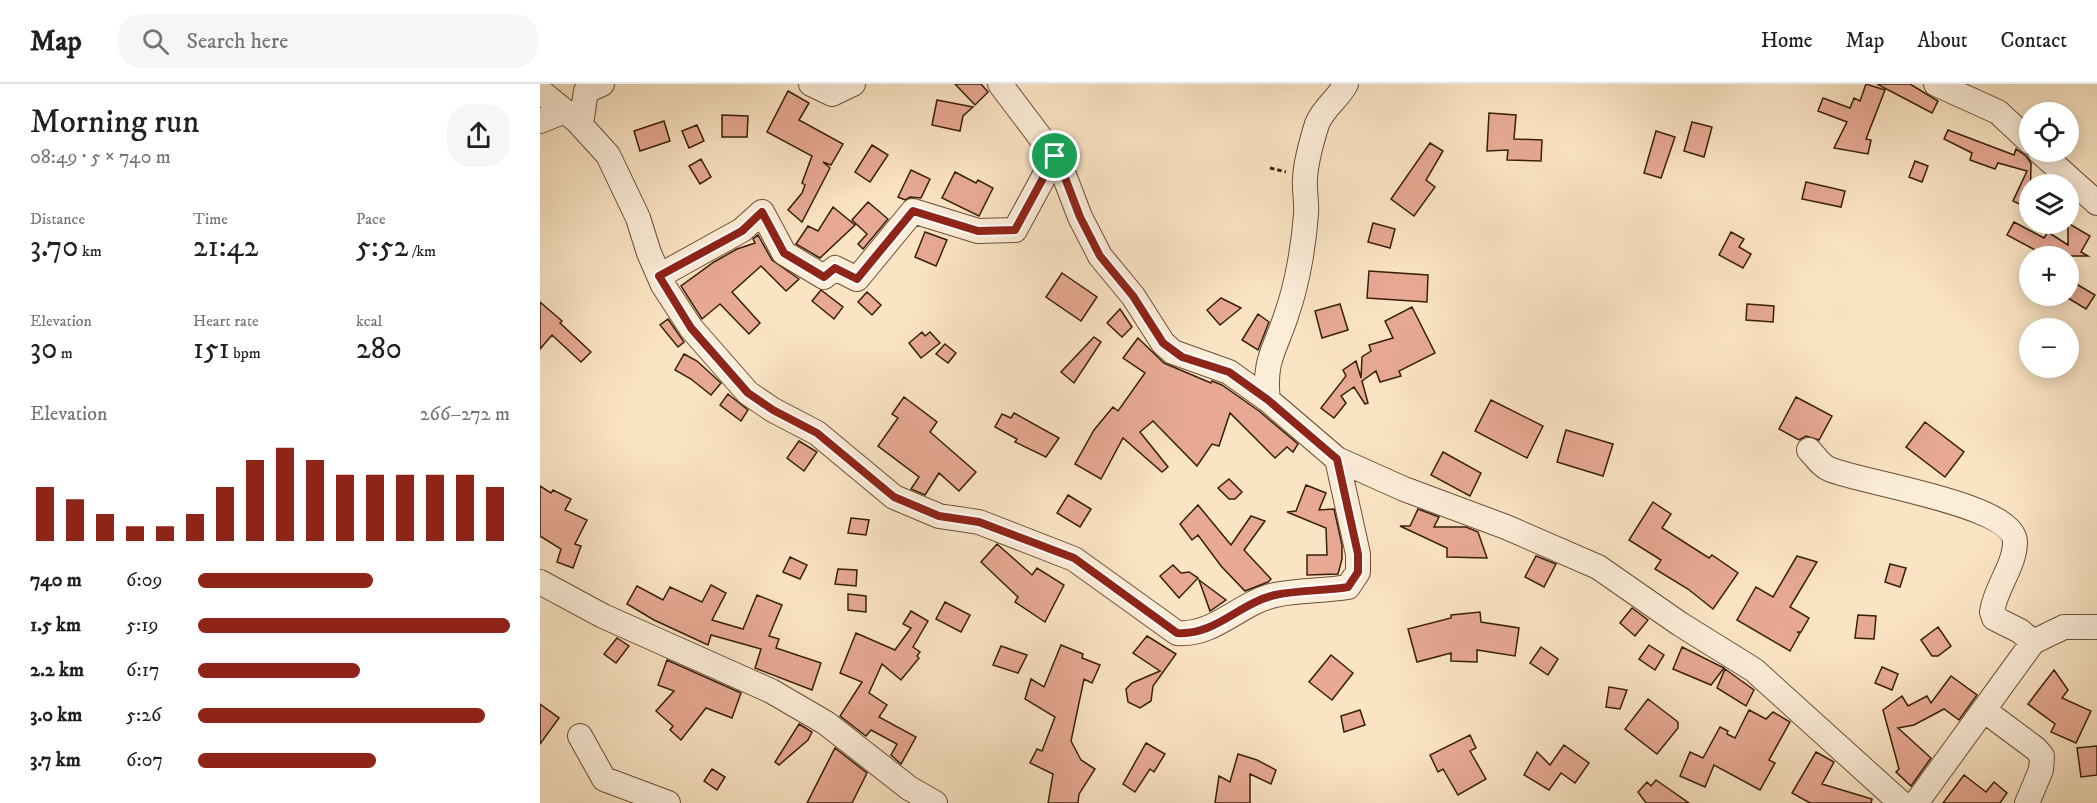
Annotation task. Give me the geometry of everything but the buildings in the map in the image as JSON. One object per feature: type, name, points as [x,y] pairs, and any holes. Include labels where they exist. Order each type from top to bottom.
[{"type":"street","points":[[573,118],[586,91],[602,84]]},
{"type":"street","points":[[811,84],[832,94],[853,84]]},
{"type":"street","points":[[1000,84],[1059,162],[1080,217],[1100,256],[1133,296],[1163,343],[1182,357],[1229,372],[1268,400],[1337,459],[1404,489],[1506,527],[1598,567],[1680,624],[1754,670],[1901,803]]},
{"type":"street","points":[[1268,400],[1266,384],[1268,360],[1288,312],[1306,214],[1305,177],[1315,134],[1325,109],[1341,95],[1346,84]]},
{"type":"street","points":[[1936,84],[1998,112],[2019,132]]},
{"type":"street","points":[[540,91],[573,118],[608,155],[633,207],[659,276],[691,328],[748,393],[773,410],[817,433],[894,497],[939,516],[979,522],[1074,558],[1177,633],[1191,634],[1209,628],[1247,606],[1274,595],[1348,587],[1358,572],[1358,554],[1337,459]]},
{"type":"street","points":[[540,121],[573,118]]},
{"type":"street","points":[[659,276],[742,231],[762,212],[784,253],[824,277],[835,268],[857,279],[913,211],[978,231],[1015,230],[1055,156]]},
{"type":"street","points":[[2051,162],[2097,203]]},
{"type":"street","points":[[1809,450],[1826,468],[1857,479],[1942,498],[1987,515],[2013,533],[2015,542],[2013,554],[1992,612],[1994,618],[2020,631],[2033,642]]},
{"type":"street","points":[[540,582],[603,616],[771,691],[826,723],[909,788],[935,803]]},
{"type":"street","points":[[1916,803],[2033,642],[2064,627],[2097,627]]},
{"type":"street","points":[[1985,711],[2042,756],[2042,770],[2027,803]]},
{"type":"street","points":[[580,736],[604,780],[668,803]]},
{"type":"route","points":[[1055,156],[1080,217],[1100,256],[1133,296],[1163,343],[1182,357],[1229,372],[1268,400],[1337,459],[1358,554],[1358,572],[1348,587],[1274,595],[1247,606],[1218,624],[1191,634],[1177,633],[1074,558],[979,522],[939,516],[894,497],[817,433],[773,410],[748,393],[691,328],[659,276],[742,231],[762,212],[784,253],[824,277],[835,268],[857,279],[913,211],[978,231],[1015,230],[1055,156]]}]
